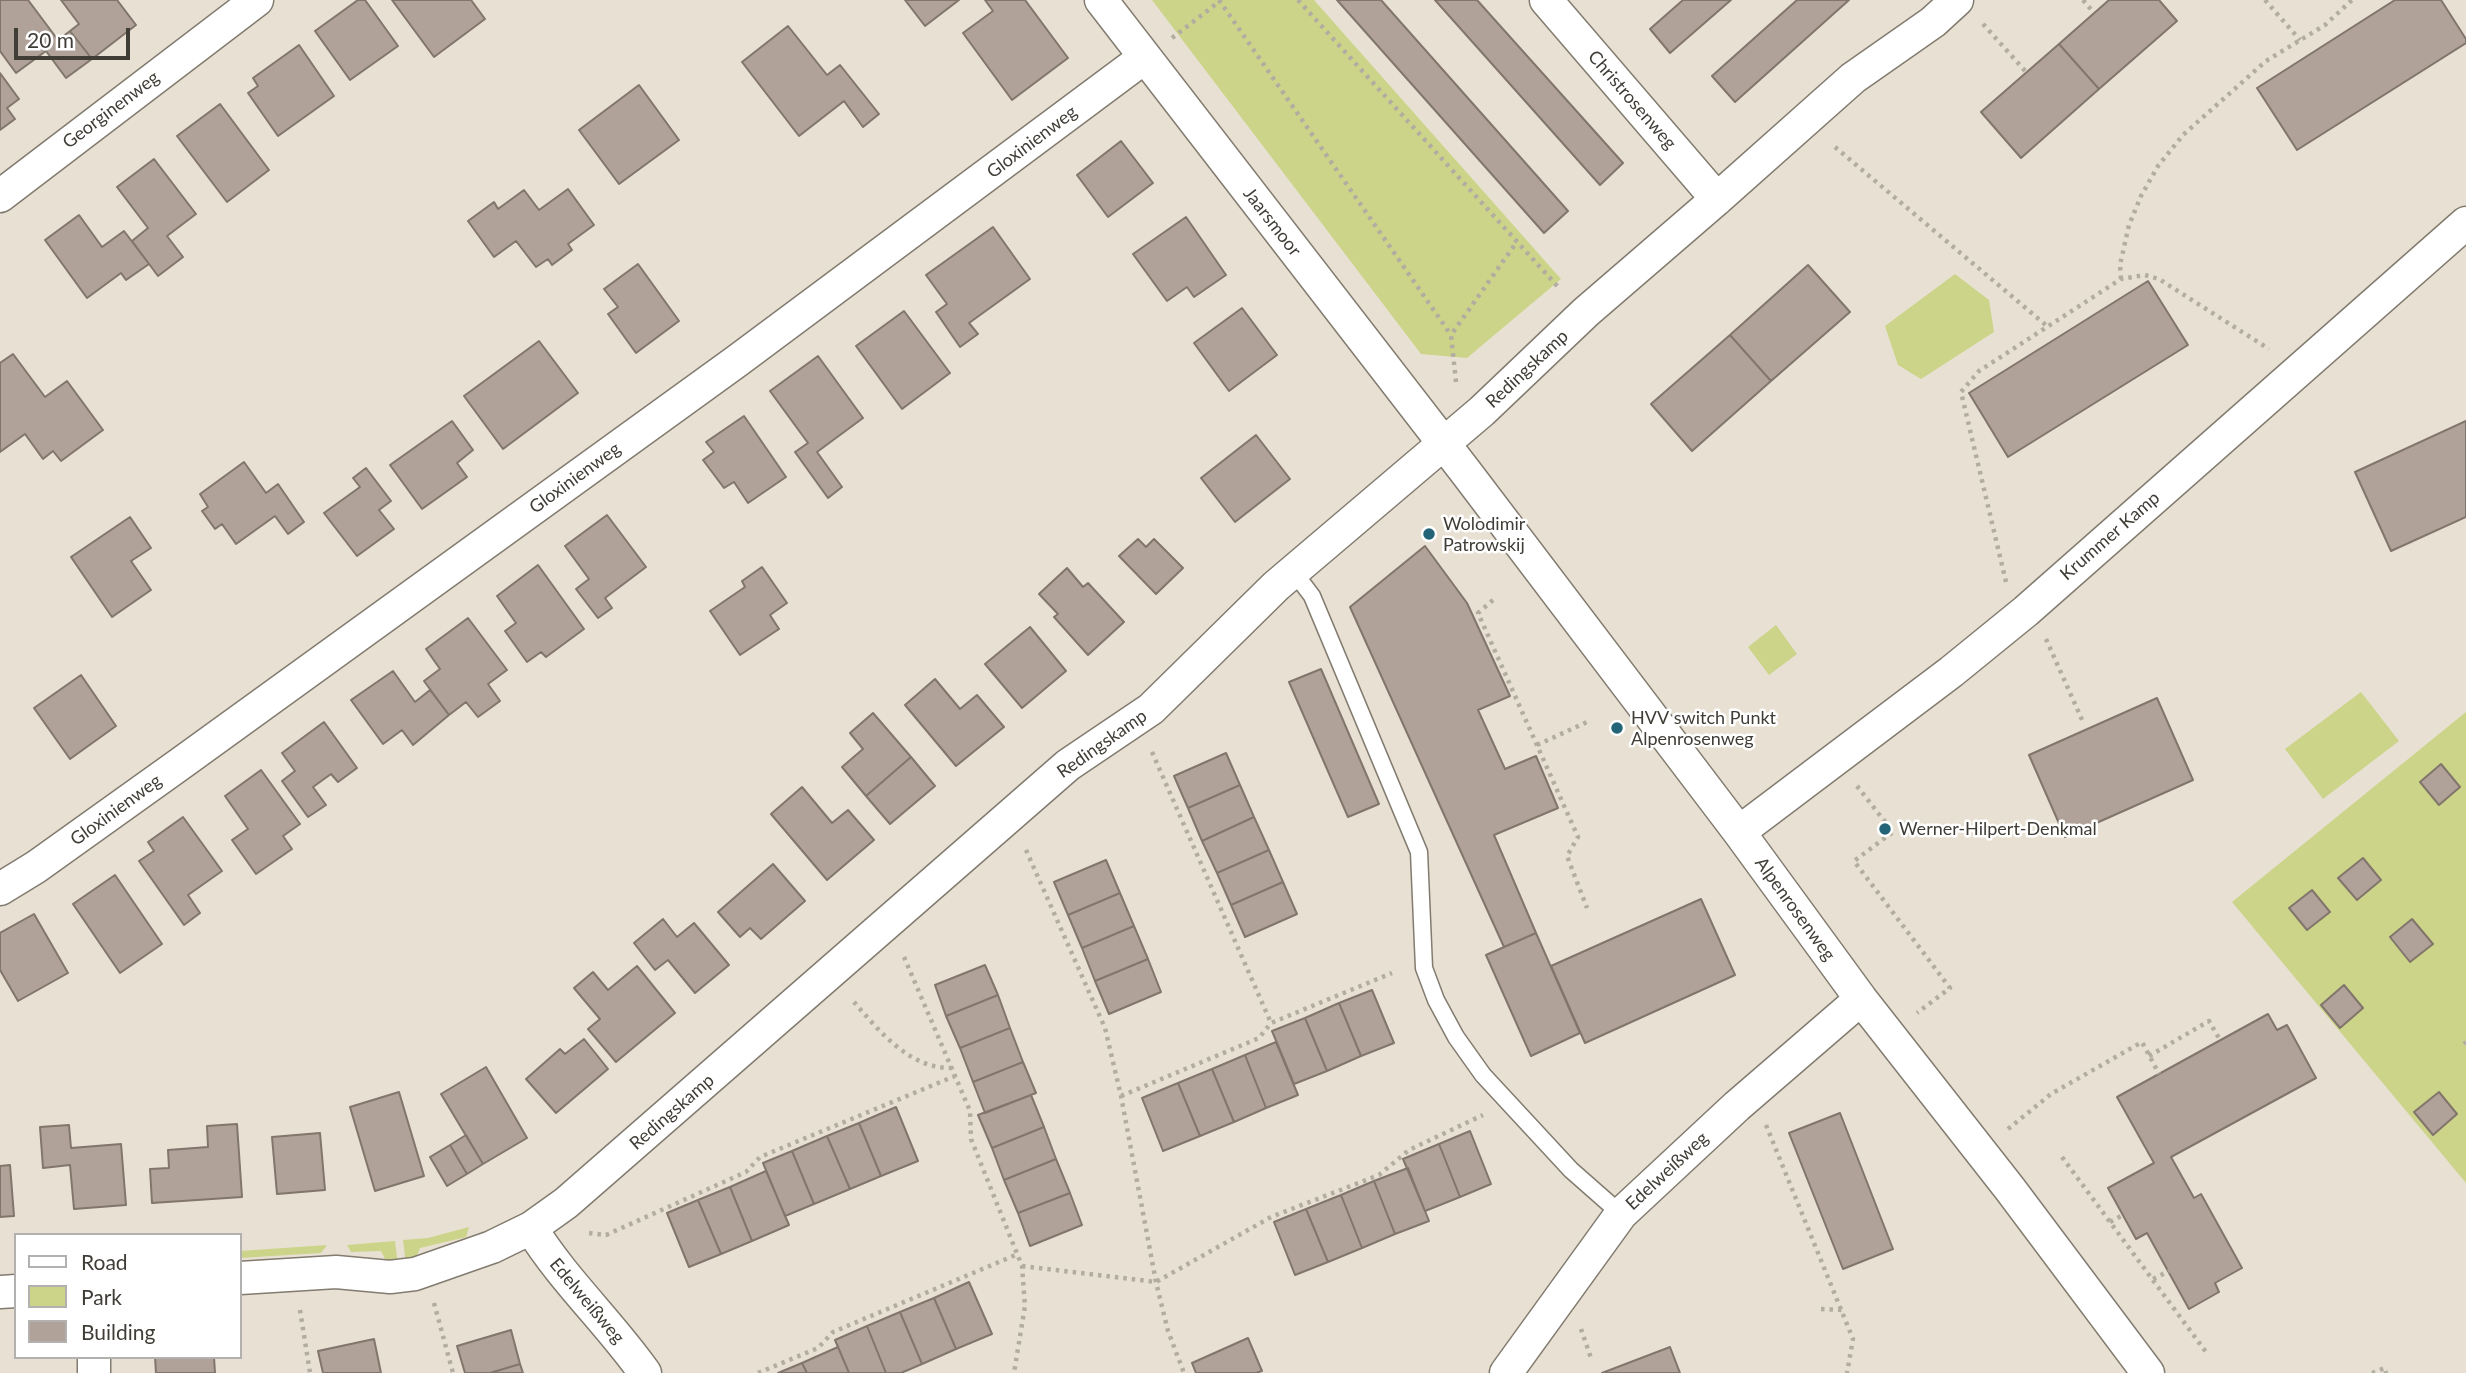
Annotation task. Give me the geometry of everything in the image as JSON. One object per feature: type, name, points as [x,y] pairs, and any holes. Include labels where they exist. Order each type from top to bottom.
[{"type":"street","name":"Georginenweg","points":[[0,196],[257,0]]},
{"type":"street","name":"Jaarsmoor","points":[[1101,0],[1444,443]]},
{"type":"street","name":"Christrosenweg","points":[[1546,0],[1717,200]]},
{"type":"street","name":"Redingskamp","points":[[242,1278],[336,1272],[390,1277],[415,1274],[492,1248],[531,1228],[576,1195],[1068,765],[1141,718],[1293,571],[1482,411],[1586,312],[1717,200],[1853,78],[1933,22],[1968,9]]},
{"type":"street","name":"Gloxinienweg","points":[[0,889],[36,867],[180,764],[737,361],[1145,58]]},
{"type":"street","name":"Krummer Kamp","points":[[1739,832],[1951,672],[2026,611],[2466,223]]},
{"type":"street","name":"Alpenrosenweg","points":[[1444,443],[1739,832],[1861,999],[2010,1189],[2148,1373]]},
{"type":"street","name":"Edelweißweg","points":[[1506,1373],[1621,1214],[1737,1106],[1861,999]]},
{"type":"street","name":"Edelweißweg","points":[[531,1228],[547,1253],[645,1373]]},
{"type":"lane","points":[[1293,571],[1312,596],[1419,852],[1424,968],[1436,1000],[1456,1037],[1483,1075],[1571,1170],[1621,1214]]},
{"type":"path","points":[[1170,38],[1220,0],[1451,335],[1456,382]]},
{"type":"path","points":[[1298,0],[1567,296]]},
{"type":"path","points":[[2083,0],[2094,13]]},
{"type":"path","points":[[2265,0],[2300,40]]},
{"type":"path","points":[[2122,279],[2120,265],[2129,225],[2141,196],[2158,166],[2183,135],[2266,61],[2325,25],[2351,0]]},
{"type":"path","points":[[1968,9],[2027,73]]},
{"type":"path","points":[[1835,147],[2047,326]]},
{"type":"path","points":[[1451,335],[1516,243]]},
{"type":"path","points":[[2008,591],[1961,392],[1979,371],[2122,279],[2146,275],[2159,279],[2273,352]]},
{"type":"path","points":[[1493,600],[1478,612],[1578,837],[1567,856],[1587,908]]},
{"type":"path","points":[[2043,633],[2083,722]]},
{"type":"path","points":[[1537,745],[1587,722]]},
{"type":"path","points":[[1147,741],[1271,1023]]},
{"type":"path","points":[[1855,783],[1893,831],[1854,861],[1950,988],[1912,1017]]},
{"type":"path","points":[[1026,850],[1105,1028],[1121,1097],[1156,1282],[1168,1331],[1184,1373]]},
{"type":"path","points":[[904,957],[970,1111],[971,1139],[1022,1266],[1025,1306],[1014,1373]]},
{"type":"path","points":[[1121,1097],[1259,1038],[1271,1023],[1392,973]]},
{"type":"path","points":[[854,1002],[874,1025],[909,1056],[928,1066],[952,1068]]},
{"type":"path","points":[[2150,1056],[2209,1021],[2220,1040]]},
{"type":"path","points":[[2002,1134],[2051,1094],[2141,1042],[2159,1074]]},
{"type":"path","points":[[589,1233],[606,1236],[746,1172],[760,1157],[955,1076]]},
{"type":"path","points":[[1022,1266],[1156,1282],[1271,1217],[1379,1175],[1409,1150],[1488,1113]]},
{"type":"path","points":[[1762,1114],[1853,1339],[1847,1373]]},
{"type":"path","points":[[2062,1157],[2206,1352]]},
{"type":"path","points":[[2110,1222],[2123,1215]]},
{"type":"path","points":[[758,1373],[818,1348],[833,1332],[1018,1254]]},
{"type":"path","points":[[2153,1279],[2169,1271]]},
{"type":"path","points":[[433,1296],[453,1373]]},
{"type":"path","points":[[299,1305],[310,1373]]},
{"type":"path","points":[[1821,1309],[1842,1310]]},
{"type":"path","points":[[1580,1326],[1592,1361]]},
{"type":"path","points":[[2372,1373],[2385,1368],[2386,1373]]},
{"type":"green space","points":[[1152,0],[1314,0],[1561,279],[1467,358],[1421,354]]},
{"type":"green space","points":[[1955,274],[1989,300],[1994,332],[1921,379],[1898,365],[1885,326]]},
{"type":"green space","points":[[1776,625],[1797,654],[1769,675],[1748,647]]},
{"type":"green space","points":[[2361,692],[2399,741],[2323,799],[2285,749]]},
{"type":"green space","points":[[2466,712],[2466,1183],[2232,902]]},
{"type":"green space","points":[[469,1227],[466,1237],[420,1248],[413,1265],[406,1265],[403,1240],[428,1238]]},
{"type":"green space","points":[[395,1241],[398,1266],[389,1267],[381,1251],[351,1252],[347,1245]]},
{"type":"green space","points":[[327,1245],[321,1253],[242,1258],[242,1251]]},
{"type":"building","points":[[0,0],[28,0],[58,40],[70,31],[92,59],[66,78],[46,51],[16,73],[0,51]]},
{"type":"building","points":[[61,0],[117,0],[136,25],[92,59],[70,31],[79,24]]},
{"type":"building","points":[[358,0],[365,0],[398,46],[350,80],[315,31]]},
{"type":"building","points":[[392,0],[471,0],[485,19],[434,57]]},
{"type":"building","points":[[905,0],[959,0],[925,26]]},
{"type":"building","points":[[985,0],[1025,0],[1068,58],[1012,100],[963,33],[993,11]]},
{"type":"building","points":[[1337,0],[1381,0],[1568,211],[1544,233]]},
{"type":"building","points":[[1435,0],[1477,0],[1623,163],[1600,185]]},
{"type":"building","points":[[1683,0],[1731,0],[1670,53],[1650,29]]},
{"type":"building","points":[[1797,0],[1849,0],[1735,102],[1712,76]]},
{"type":"building","points":[[2109,0],[2159,0],[2177,21],[2099,89],[2059,44]]},
{"type":"building","points":[[2395,0],[2441,0],[2466,43],[2297,150],[2257,88]]},
{"type":"building","points":[[788,26],[827,75],[840,65],[879,114],[863,127],[844,101],[799,136],[742,62]]},
{"type":"building","points":[[2059,44],[2099,89],[2021,158],[1981,112]]},
{"type":"building","points":[[299,45],[334,96],[278,136],[248,93],[258,86],[253,78]]},
{"type":"building","points":[[0,73],[19,99],[7,108],[15,119],[0,130]]},
{"type":"building","points":[[639,85],[679,140],[619,184],[579,130]]},
{"type":"building","points":[[220,104],[269,170],[227,202],[177,136]]},
{"type":"building","points":[[1121,141],[1153,183],[1108,217],[1077,175]]},
{"type":"building","points":[[154,159],[196,214],[167,236],[183,257],[158,276],[132,241],[148,228],[117,187]]},
{"type":"building","points":[[568,189],[594,225],[568,244],[572,250],[552,265],[548,259],[536,267],[516,241],[494,257],[468,221],[494,202],[498,209],[524,190],[539,210]]},
{"type":"building","points":[[79,215],[102,247],[124,231],[149,264],[126,280],[121,273],[87,298],[45,240]]},
{"type":"building","points":[[1186,217],[1226,275],[1194,297],[1187,287],[1167,301],[1133,254]]},
{"type":"building","points":[[993,227],[1030,279],[969,323],[978,334],[960,347],[936,312],[947,304],[926,275]]},
{"type":"building","points":[[638,264],[679,321],[636,353],[608,314],[618,307],[604,289]]},
{"type":"building","points":[[1808,265],[1850,312],[1771,381],[1730,335]]},
{"type":"building","points":[[2148,281],[2188,345],[2008,457],[1969,393]]},
{"type":"building","points":[[1242,308],[1277,355],[1229,391],[1194,343]]},
{"type":"building","points":[[904,311],[950,373],[902,409],[856,346]]},
{"type":"building","points":[[1730,335],[1771,381],[1692,451],[1651,404]]},
{"type":"building","points":[[539,341],[578,393],[503,449],[464,396]]},
{"type":"building","points":[[13,354],[45,397],[67,381],[103,430],[61,461],[53,451],[43,459],[25,434],[0,452],[0,363]]},
{"type":"building","points":[[818,356],[863,418],[817,452],[842,487],[828,498],[795,452],[808,443],[770,391]]},
{"type":"building","points":[[744,416],[786,477],[748,503],[734,482],[724,488],[703,460],[714,452],[706,442]]},
{"type":"building","points":[[452,421],[473,450],[457,463],[467,477],[422,509],[390,465]]},
{"type":"building","points":[[2466,421],[2466,517],[2391,551],[2355,472]]},
{"type":"building","points":[[1256,435],[1290,479],[1235,522],[1201,478]]},
{"type":"building","points":[[244,462],[266,493],[278,484],[304,522],[288,534],[275,516],[236,544],[222,524],[215,529],[202,511],[208,507],[200,494]]},
{"type":"building","points":[[366,468],[391,501],[379,510],[394,529],[357,556],[324,513],[360,487],[353,478]]},
{"type":"building","points":[[607,515],[646,567],[605,598],[612,608],[598,618],[576,589],[589,579],[565,546]]},
{"type":"building","points":[[130,517],[151,548],[131,561],[151,590],[112,617],[71,557]]},
{"type":"building","points":[[1138,539],[1146,547],[1154,539],[1183,568],[1156,594],[1119,556]]},
{"type":"building","points":[[1425,546],[1467,603],[1510,696],[1478,710],[1505,769],[1536,756],[1558,808],[1494,835],[1536,933],[1504,947],[1350,607]]},
{"type":"building","points":[[538,565],[584,629],[546,657],[541,652],[527,662],[505,631],[516,623],[497,596]]},
{"type":"building","points":[[762,567],[787,603],[770,615],[779,629],[740,655],[710,611],[745,587],[742,581]]},
{"type":"building","points":[[1067,568],[1083,587],[1088,583],[1124,622],[1088,655],[1054,617],[1058,614],[1039,594]]},
{"type":"building","points":[[468,618],[507,670],[488,684],[500,701],[478,717],[466,702],[449,715],[424,681],[440,669],[426,649]]},
{"type":"building","points":[[1030,627],[1066,671],[1022,708],[985,664]]},
{"type":"building","points":[[1321,669],[1379,804],[1348,817],[1289,682]]},
{"type":"building","points":[[393,671],[415,702],[430,690],[449,715],[413,745],[402,730],[383,744],[351,700]]},
{"type":"building","points":[[81,675],[116,726],[70,759],[34,708]]},
{"type":"building","points":[[935,679],[960,709],[977,695],[1004,727],[956,766],[905,705]]},
{"type":"building","points":[[2157,698],[2193,780],[2065,837],[2029,755]]},
{"type":"building","points":[[873,713],[911,757],[866,796],[842,767],[863,749],[850,733]]},
{"type":"building","points":[[324,722],[357,768],[338,782],[331,774],[313,787],[326,805],[308,817],[282,781],[295,771],[282,753]]},
{"type":"building","points":[[1226,753],[1240,785],[1188,808],[1174,776]]},
{"type":"building","points":[[911,757],[935,786],[890,824],[866,796]]},
{"type":"building","points":[[2441,764],[2460,787],[2439,805],[2420,782]]},
{"type":"building","points":[[261,770],[300,824],[283,836],[292,849],[256,874],[232,840],[248,829],[225,796]]},
{"type":"building","points":[[1240,785],[1254,817],[1202,841],[1188,808]]},
{"type":"building","points":[[802,787],[832,823],[848,810],[874,840],[827,880],[771,814]]},
{"type":"building","points":[[183,817],[222,871],[188,895],[200,913],[184,925],[139,861],[154,851],[148,842]]},
{"type":"building","points":[[1254,817],[1269,850],[1217,873],[1202,841]]},
{"type":"building","points":[[1269,850],[1283,882],[1231,905],[1217,873]]},
{"type":"building","points":[[2363,858],[2381,880],[2357,900],[2338,878]]},
{"type":"building","points":[[1106,860],[1120,893],[1068,915],[1054,882]]},
{"type":"building","points":[[773,864],[805,901],[761,939],[750,928],[740,937],[718,912]]},
{"type":"building","points":[[115,875],[162,944],[120,973],[73,904]]},
{"type":"building","points":[[1283,882],[1297,914],[1245,937],[1231,905]]},
{"type":"building","points":[[2312,890],[2330,912],[2307,930],[2289,908]]},
{"type":"building","points":[[1120,893],[1134,926],[1082,948],[1068,915]]},
{"type":"building","points":[[1701,899],[1735,975],[1585,1043],[1551,966]]},
{"type":"building","points":[[34,914],[68,973],[18,1001],[0,970],[0,933]]},
{"type":"building","points":[[663,919],[677,937],[694,923],[729,965],[695,993],[668,960],[655,970],[634,943]]},
{"type":"building","points":[[2412,919],[2433,944],[2410,962],[2390,937]]},
{"type":"building","points":[[1134,926],[1148,959],[1095,981],[1082,948]]},
{"type":"building","points":[[1536,933],[1580,1033],[1531,1056],[1486,955]]},
{"type":"building","points":[[1148,959],[1161,992],[1109,1014],[1095,981]]},
{"type":"building","points":[[985,965],[998,995],[946,1016],[935,985]]},
{"type":"building","points":[[637,966],[675,1013],[616,1062],[588,1029],[600,1019],[574,988],[593,972],[608,990]]},
{"type":"building","points":[[2344,985],[2363,1008],[2340,1028],[2321,1005]]},
{"type":"building","points":[[1372,990],[1394,1043],[1361,1056],[1339,1003]]},
{"type":"building","points":[[998,995],[1010,1028],[960,1048],[946,1016]]},
{"type":"building","points":[[1339,1003],[1361,1056],[1327,1071],[1305,1018]]},
{"type":"building","points":[[2268,1014],[2277,1030],[2287,1025],[2316,1078],[2171,1157],[2194,1198],[2201,1194],[2242,1268],[2215,1283],[2219,1292],[2189,1309],[2147,1233],[2136,1239],[2108,1188],[2154,1163],[2117,1097]]},
{"type":"building","points":[[1305,1018],[1327,1071],[1294,1084],[1272,1031]]},
{"type":"building","points":[[1010,1028],[1023,1062],[973,1082],[960,1048]]},
{"type":"building","points":[[584,1039],[608,1069],[556,1113],[526,1079],[560,1049],[565,1054]]},
{"type":"building","points":[[1276,1042],[1298,1095],[1266,1108],[1245,1055]]},
{"type":"building","points":[[1245,1055],[1266,1108],[1234,1122],[1212,1069]]},
{"type":"building","points":[[1023,1062],[1036,1093],[985,1113],[973,1082]]},
{"type":"building","points":[[486,1067],[527,1138],[483,1164],[441,1094]]},
{"type":"building","points":[[1212,1069],[1234,1122],[1200,1136],[1178,1083]]},
{"type":"building","points":[[1178,1083],[1200,1136],[1163,1151],[1142,1098]]},
{"type":"building","points":[[399,1092],[424,1176],[375,1191],[350,1107]]},
{"type":"building","points":[[2439,1092],[2457,1114],[2433,1135],[2414,1112]]},
{"type":"building","points":[[1031,1095],[1044,1127],[992,1148],[978,1115]]},
{"type":"building","points":[[896,1107],[918,1161],[881,1176],[859,1123]]},
{"type":"building","points":[[1840,1113],[1893,1249],[1843,1269],[1789,1133]]},
{"type":"building","points":[[859,1123],[881,1176],[850,1189],[827,1136]]},
{"type":"building","points":[[237,1124],[242,1197],[152,1203],[150,1169],[169,1168],[168,1150],[208,1147],[207,1126]]},
{"type":"building","points":[[69,1125],[71,1148],[121,1144],[126,1205],[74,1209],[70,1165],[43,1168],[40,1127]]},
{"type":"building","points":[[1044,1127],[1056,1159],[1004,1180],[992,1148]]},
{"type":"building","points":[[1470,1131],[1491,1184],[1460,1197],[1439,1144]]},
{"type":"building","points":[[320,1133],[325,1190],[277,1194],[272,1137]]},
{"type":"building","points":[[466,1135],[483,1164],[467,1174],[450,1145]]},
{"type":"building","points":[[827,1136],[850,1189],[814,1204],[792,1151]]},
{"type":"building","points":[[1439,1144],[1460,1197],[1425,1211],[1403,1159]]},
{"type":"building","points":[[450,1145],[467,1174],[447,1186],[430,1157]]},
{"type":"building","points":[[792,1151],[814,1204],[785,1216],[763,1163]]},
{"type":"building","points":[[1056,1159],[1070,1193],[1018,1213],[1004,1180]]},
{"type":"building","points":[[10,1165],[14,1216],[0,1217],[0,1166]]},
{"type":"building","points":[[1408,1168],[1429,1221],[1395,1234],[1374,1181]]},
{"type":"building","points":[[766,1171],[789,1225],[752,1241],[730,1187]]},
{"type":"building","points":[[1374,1181],[1395,1234],[1362,1248],[1341,1195]]},
{"type":"building","points":[[730,1187],[752,1241],[721,1254],[698,1200]]},
{"type":"building","points":[[1070,1193],[1082,1225],[1030,1246],[1018,1213]]},
{"type":"building","points":[[1341,1195],[1362,1248],[1328,1262],[1306,1209]]},
{"type":"building","points":[[698,1200],[721,1254],[689,1267],[667,1213]]},
{"type":"building","points":[[1306,1209],[1328,1262],[1295,1275],[1274,1222]]},
{"type":"building","points":[[969,1282],[992,1334],[956,1349],[934,1298]]},
{"type":"building","points":[[934,1298],[956,1349],[922,1364],[900,1312]]},
{"type":"building","points":[[900,1312],[922,1364],[901,1373],[886,1373],[867,1326]]},
{"type":"building","points":[[867,1326],[886,1373],[849,1373],[835,1340]]},
{"type":"building","points":[[511,1330],[520,1364],[490,1373],[465,1373],[457,1346]]},
{"type":"building","points":[[1248,1338],[1262,1371],[1196,1373],[1192,1363]]},
{"type":"building","points":[[374,1339],[381,1373],[323,1373],[318,1351]]},
{"type":"building","points":[[838,1347],[849,1373],[807,1373],[802,1363]]},
{"type":"building","points":[[1670,1347],[1680,1373],[1602,1373]]},
{"type":"building","points":[[155,1359],[214,1359],[215,1373],[156,1373]]},
{"type":"building","points":[[802,1363],[807,1373],[778,1373]]},
{"type":"building","points":[[520,1364],[523,1373],[490,1373]]},
{"type":"place","name":"Wolodimir Patrowskij","points":[[1429,534]]},
{"type":"place","name":"HVV switch Punkt Alpenrosenweg","points":[[1617,728]]},
{"type":"place","name":"Werner-Hilpert-Denkmal","points":[[1885,829]]}]
